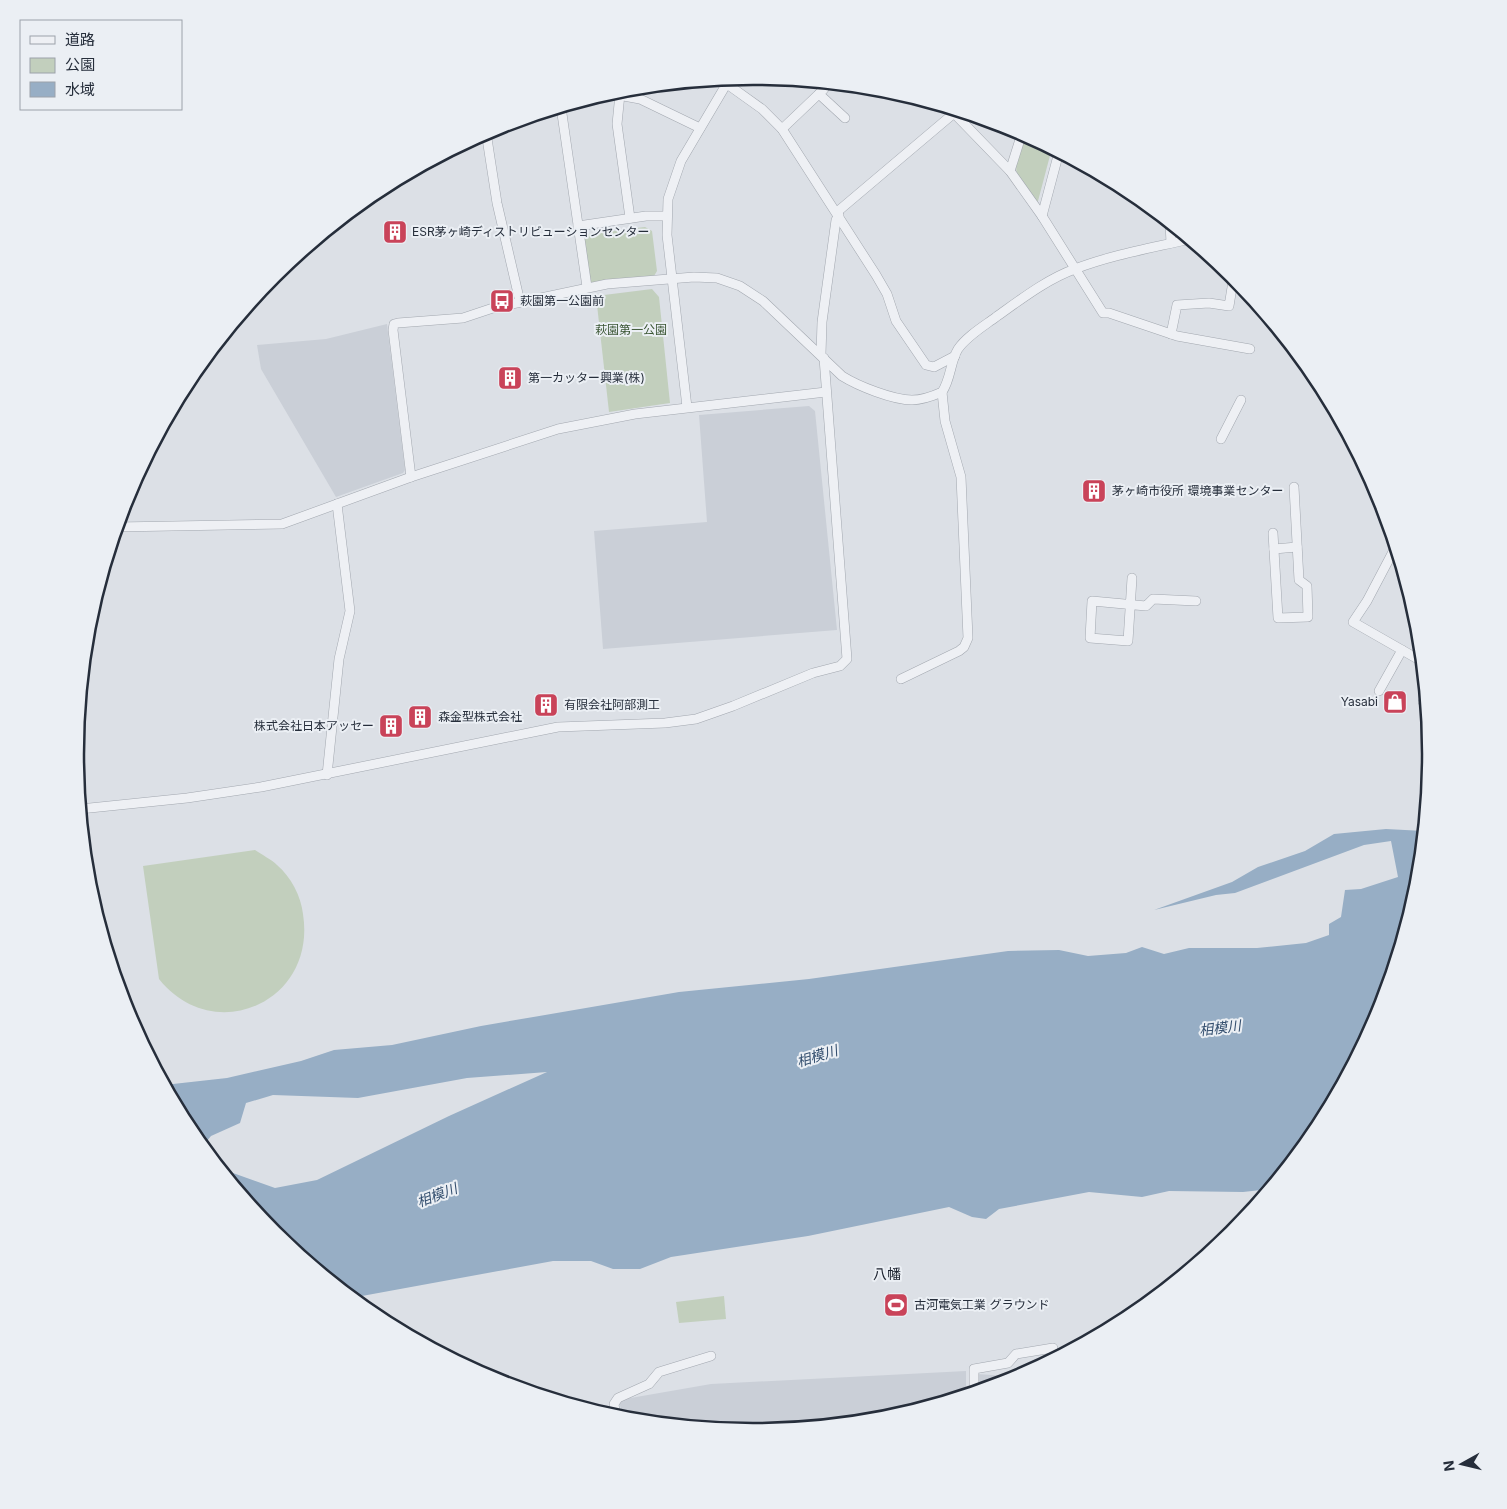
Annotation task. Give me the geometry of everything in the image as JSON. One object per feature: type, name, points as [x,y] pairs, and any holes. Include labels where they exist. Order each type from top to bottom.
[{"type":"street","points":[[733,85],[762,109],[782,129],[838,213],[887,294],[896,321],[926,366],[934,367],[955,356]]},
{"type":"street","points":[[686,407],[667,216],[674,181],[700,128],[725,86]]},
{"type":"street","points":[[782,129],[821,92],[845,118]]},
{"type":"street","points":[[629,97],[657,105],[700,128]]},
{"type":"street","points":[[620,99],[617,124],[630,218]]},
{"type":"street","points":[[562,113],[587,287]]},
{"type":"street","points":[[86,807],[187,798],[261,788],[558,727],[665,723],[696,719],[733,706],[774,688],[845,663],[847,659],[822,356],[822,322],[836,220],[838,213],[948,114]]},
{"type":"street","points":[[957,117],[1010,171],[1042,216],[1103,313],[1109,313],[1171,334],[1202,342],[1250,350]]},
{"type":"street","points":[[487,140],[497,203],[520,302]]},
{"type":"street","points":[[1010,171],[1019,140]]},
{"type":"street","points":[[1042,216],[1057,158]]},
{"type":"street","points":[[578,226],[630,218],[667,216]]},
{"type":"street","points":[[1170,231],[1171,243]]},
{"type":"street","points":[[901,679],[959,652],[964,647],[968,638],[961,476],[945,422],[942,392],[950,378],[955,356],[965,342],[985,325],[1031,294],[1075,269],[1182,241]]},
{"type":"street","points":[[411,477],[394,324],[463,318],[520,302],[587,287],[672,278],[717,278],[740,286],[763,301],[842,376],[853,383],[902,399],[917,400],[942,392]]},
{"type":"street","points":[[1171,334],[1177,305],[1209,303],[1229,306],[1232,286]]},
{"type":"street","points":[[124,527],[282,524],[411,477],[558,429],[598,420],[686,407],[826,392]]},
{"type":"street","points":[[1222,439],[1242,400]]},
{"type":"street","points":[[1273,533],[1278,618],[1308,617],[1307,586],[1299,580],[1294,487]]},
{"type":"street","points":[[327,774],[339,659],[350,611],[337,504]]},
{"type":"street","points":[[1274,549],[1297,547]]},
{"type":"street","points":[[1392,553],[1353,622],[1416,658]]},
{"type":"street","points":[[1132,578],[1131,605],[1128,641],[1090,638],[1092,601],[1131,605],[1146,606],[1153,599],[1196,601]]},
{"type":"street","points":[[1379,691],[1402,650]]},
{"type":"street","points":[[974,1387],[974,1369],[1008,1363],[1016,1354],[1053,1348]]},
{"type":"street","points":[[615,1409],[614,1404],[618,1398],[649,1384],[659,1372],[711,1356]]},
{"type":"shaded area","points":[[387,324],[405,470],[403,473],[336,497],[261,369],[257,345],[326,339]]},
{"type":"shaded area","points":[[809,406],[815,411],[837,630],[603,649],[594,531],[707,522],[699,415]]},
{"type":"shaded area","points":[[966,1371],[966,1390],[927,1401],[841,1419],[797,1423],[710,1423],[666,1419],[621,1411],[619,1400],[711,1384]]},
{"type":"shaded area","points":[[977,1374],[1003,1376],[976,1386]]},
{"type":"green space","points":[[1023,142],[1050,154],[1038,201],[1035,201],[1018,175],[1016,164]]},
{"type":"green space","points":[[645,227],[652,231],[657,271],[654,276],[588,283],[580,235]]},
{"type":"green space","name":"萩園第一公園","points":[[652,289],[659,297],[670,403],[609,412],[596,296]]},
{"type":"green space","points":[[255,850],[277,865],[287,875],[294,887],[300,900],[303,914],[303,945],[294,971],[278,992],[256,1005],[232,1012],[206,1010],[181,999],[159,979],[143,866]]},
{"type":"green space","points":[[724,1296],[726,1319],[679,1323],[676,1302]]},
{"type":"water","name":"相模川","points":[[1386,829],[1419,831],[1410,885],[1400,928],[1388,970],[1372,1011],[1334,1089],[1310,1127],[1262,1190],[1243,1192],[1169,1191],[1142,1197],[1089,1192],[999,1209],[986,1219],[972,1217],[949,1207],[808,1236],[671,1257],[640,1269],[613,1269],[591,1261],[553,1261],[360,1296],[312,1258],[280,1228],[230,1172],[275,1188],[317,1180],[449,1116],[547,1072],[467,1078],[358,1098],[273,1095],[246,1103],[240,1123],[211,1136],[207,1141],[171,1084],[227,1078],[301,1061],[334,1050],[392,1045],[481,1026],[679,992],[809,979],[1008,951],[1059,950],[1088,956],[1126,953],[1142,947],[1164,954],[1189,948],[1257,948],[1306,943],[1329,935],[1329,924],[1341,917],[1345,890],[1361,889],[1398,877],[1391,841],[1364,845],[1235,893],[1216,895],[1154,910],[1232,882],[1258,867],[1305,851],[1334,834]]},
{"type":"place","name":"ESR茅ヶ崎ディストリビューションセンター","points":[[395,232]]},
{"type":"place","name":"萩園第一公園前","points":[[502,301]]},
{"type":"place","name":"第一カッター興業(株)","points":[[510,378]]},
{"type":"place","name":"茅ヶ崎市役所 環境事業センター","points":[[1094,491]]},
{"type":"place","name":"Yasabi","points":[[1395,702]]},
{"type":"place","name":"有限会社阿部測工","points":[[546,705]]},
{"type":"place","name":"森金型株式会社","points":[[420,717]]},
{"type":"place","name":"株式会社日本アッセー","points":[[391,726]]},
{"type":"place","name":"古河電気工業 グラウンド","points":[[896,1305]]},
{"type":"district","name":"八幡","points":[[887,1274]]}]
